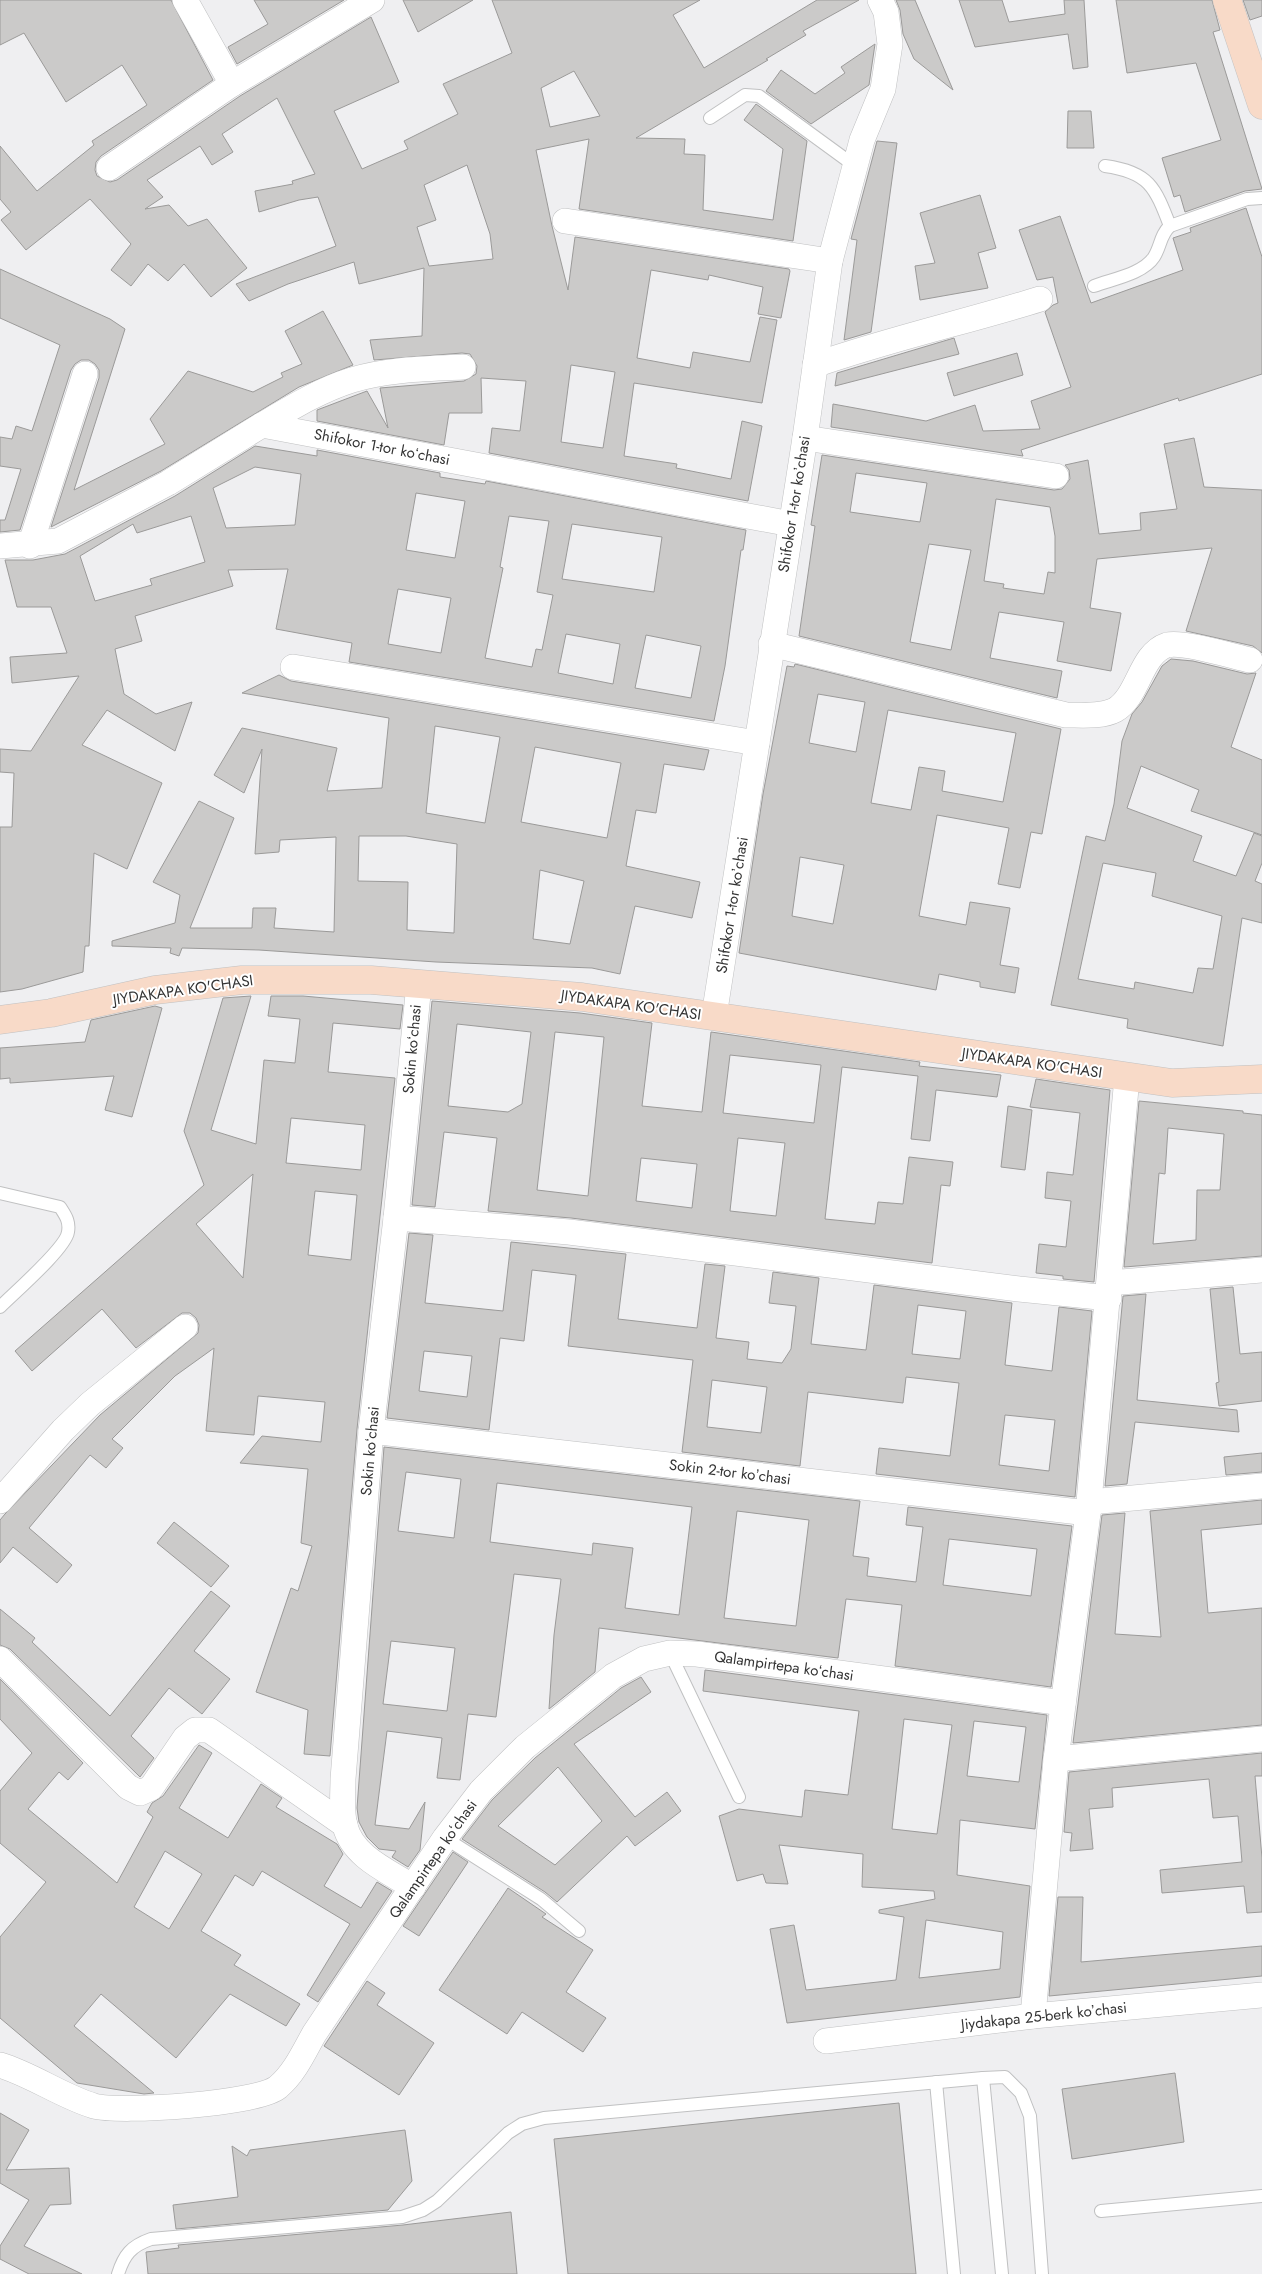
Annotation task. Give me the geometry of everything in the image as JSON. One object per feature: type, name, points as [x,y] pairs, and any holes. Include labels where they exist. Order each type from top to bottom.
[{"type":"street","points":[[185,0],[232,84]]},
{"type":"street","points":[[109,168],[232,84],[372,0]]},
{"type":"street","name":"Shifokor 1-tor koʼchasi","points":[[714,1016],[830,260],[862,140],[883,89],[890,44],[886,12],[880,0]]},
{"type":"street","points":[[1227,0],[1261,101]]},
{"type":"street","points":[[565,221],[830,260]]},
{"type":"street","points":[[815,365],[865,348],[964,323],[1040,299]]},
{"type":"street","points":[[0,546],[30,546],[58,541],[104,519],[321,392],[352,380],[394,371],[463,366]]},
{"type":"street","points":[[30,546],[85,374]]},
{"type":"street","name":"Shifokor 1-tor koʻchasi","points":[[262,425],[791,524]]},
{"type":"street","points":[[804,438],[1056,476]]},
{"type":"street","points":[[771,644],[1066,715],[1095,715],[1115,710],[1127,698],[1155,652],[1167,645],[1179,644],[1250,660]]},
{"type":"street","points":[[293,667],[757,744]]},
{"type":"street","name":"JIYDAKAPA KO'CHASI","points":[[0,1020],[51,1014],[155,990],[242,980],[371,980],[582,997],[1172,1083],[1262,1079]]},
{"type":"street","name":"Sokin koʻchasi","points":[[413,1887],[367,1858],[352,1843],[345,1824],[343,1778],[371,1431],[396,1218],[419,984]]},
{"type":"street","points":[[1033,2016],[1056,1759],[1089,1507],[1127,1076]]},
{"type":"street","points":[[396,1218],[569,1232],[999,1286],[1109,1291],[1262,1270]]},
{"type":"street","points":[[0,1501],[63,1430],[90,1404],[185,1328]]},
{"type":"street","name":"Sokin 2-tor koʼchasi","points":[[371,1431],[1089,1507],[1262,1486]]},
{"type":"street","name":"Qalampirtepa koʻchasi","points":[[0,2050],[10,2068],[67,2096],[96,2106],[201,2105],[254,2098],[277,2088],[295,2067],[314,2034],[445,1838],[481,1791],[525,1747],[613,1676],[644,1659],[670,1653],[706,1656],[1063,1703]]},
{"type":"street","points":[[0,1659],[128,1787],[140,1793],[151,1788],[185,1738],[195,1730],[209,1730],[345,1824]]},
{"type":"street","points":[[1056,1759],[1262,1739]]},
{"type":"street","name":"Jiydakapa 25-berk koʼchasi","points":[[826,2040],[1033,2016],[1262,1995]]},
{"type":"lane","points":[[710,118],[745,95],[759,96],[856,166]]},
{"type":"lane","points":[[1105,166],[1127,169],[1149,182],[1159,197],[1170,226]]},
{"type":"lane","points":[[1094,286],[1136,271],[1148,263],[1155,256],[1164,232],[1170,226],[1247,199],[1262,198]]},
{"type":"lane","points":[[0,1193],[60,1207],[69,1220],[68,1234],[60,1247],[0,1307]]},
{"type":"lane","points":[[670,1653],[739,1797]]},
{"type":"lane","points":[[445,1838],[541,1900],[578,1931]]},
{"type":"lane","points":[[983,2078],[1002,2274]]},
{"type":"lane","points":[[118,2274],[124,2257],[136,2244],[151,2240],[402,2217],[423,2210],[451,2189],[508,2133],[522,2124],[544,2118],[983,2078],[1005,2078],[1018,2089],[1027,2105],[1042,2274]]},
{"type":"lane","points":[[936,2082],[954,2274]]},
{"type":"lane","points":[[1101,2212],[1262,2196]]},
{"type":"building","points":[[0,0],[171,0],[213,80],[101,156],[96,162],[95,170],[97,176],[110,182],[117,180],[240,96],[371,17],[399,82],[334,111],[362,169],[408,149],[404,141],[458,114],[443,84],[512,53],[492,0],[700,0],[673,15],[704,68],[817,0],[859,0],[803,31],[806,35],[766,59],[768,60],[636,138],[685,139],[684,154],[705,155],[703,210],[773,220],[783,149],[744,120],[756,104],[807,141],[793,241],[579,209],[589,139],[536,150],[568,290],[575,237],[789,269],[781,318],[758,314],[763,287],[709,275],[708,280],[651,270],[637,358],[690,368],[693,352],[750,362],[760,317],[777,320],[762,403],[634,383],[624,456],[677,464],[676,468],[731,479],[742,421],[762,426],[748,501],[489,453],[492,428],[520,431],[526,381],[481,378],[482,413],[449,413],[444,445],[317,421],[317,410],[367,391],[388,428],[380,388],[464,381],[476,374],[477,366],[470,354],[462,353],[374,360],[370,340],[422,336],[424,268],[359,284],[354,262],[288,284],[249,301],[236,284],[336,246],[318,197],[299,200],[259,212],[255,191],[293,184],[292,181],[315,174],[277,98],[222,134],[233,152],[212,165],[200,146],[147,180],[163,197],[145,209],[169,205],[188,226],[207,219],[247,268],[211,297],[184,264],[168,281],[148,264],[131,286],[111,270],[131,244],[90,199],[26,250],[1,220],[11,212],[0,199],[0,146],[37,191],[94,145],[92,141],[147,105],[122,65],[66,102],[24,33],[0,45]],"holes":[[[574,71],[600,116],[550,127],[541,88]],[[467,165],[490,234],[493,259],[429,266],[417,227],[436,220],[424,185]],[[571,365],[615,372],[603,448],[561,442]]]},
{"type":"building","points":[[254,0],[344,0],[237,64],[228,47],[268,24]]},
{"type":"building","points":[[403,0],[473,0],[418,32]]},
{"type":"building","points":[[896,0],[915,0],[953,90],[914,59],[903,34],[900,10]]},
{"type":"building","points":[[959,0],[1002,0],[1009,22],[1065,14],[1064,0],[1084,0],[1088,67],[1073,69],[1068,34],[975,47]]},
{"type":"building","points":[[1116,0],[1212,0],[1220,30],[1213,32],[1262,189],[1245,191],[1185,212],[1180,195],[1174,197],[1162,158],[1221,140],[1196,63],[1127,73]]},
{"type":"building","points":[[1243,0],[1262,0],[1262,16],[1250,20]]},
{"type":"building","points":[[875,44],[869,85],[811,124],[766,91],[781,70],[815,94],[845,73],[841,67]]},
{"type":"building","points":[[1068,111],[1091,111],[1094,148],[1067,148]]},
{"type":"building","points":[[877,141],[897,143],[871,332],[844,340],[857,240],[851,239]]},
{"type":"building","points":[[980,195],[996,248],[978,253],[988,288],[920,300],[915,266],[935,263],[920,213]]},
{"type":"building","points":[[1246,208],[1262,257],[1262,374],[1179,401],[1178,398],[1021,450],[1023,456],[831,427],[833,404],[926,421],[975,405],[983,431],[1040,429],[1031,401],[1071,387],[1045,312],[1058,303],[1053,277],[1037,280],[1019,230],[1060,216],[1091,303],[1183,270],[1173,238],[1191,232],[1190,228]]},
{"type":"building","points":[[0,269],[110,319],[125,329],[74,490],[165,444],[150,419],[188,371],[253,392],[283,377],[281,373],[302,364],[285,331],[323,311],[353,365],[299,387],[161,471],[51,527],[99,378],[99,370],[95,364],[89,360],[81,360],[71,370],[20,530],[0,532],[0,520],[5,520],[21,469],[0,466],[0,437],[12,439],[16,426],[32,431],[60,345],[0,318]]},
{"type":"building","points":[[954,338],[959,354],[835,386],[837,373]]},
{"type":"building","points":[[1017,353],[1023,375],[954,396],[947,373]]},
{"type":"building","points":[[1194,438],[1204,487],[1262,490],[1262,653],[1253,646],[1186,631],[1212,548],[1097,559],[1090,608],[1121,613],[1111,671],[1057,661],[1064,622],[999,612],[990,658],[1062,671],[1057,698],[799,636],[815,526],[811,525],[822,455],[1054,490],[1062,489],[1070,479],[1069,470],[1065,465],[1088,460],[1099,534],[1141,530],[1140,513],[1177,509],[1164,444]],"holes":[[[856,473],[927,483],[920,522],[850,512]],[[996,499],[1050,507],[1055,536],[1055,573],[1048,572],[1044,594],[1003,588],[1004,584],[984,581]],[[929,544],[971,550],[951,650],[910,642]]]},
{"type":"building","points":[[255,446],[317,456],[317,450],[440,473],[440,477],[485,484],[486,481],[746,530],[743,550],[741,550],[725,666],[714,721],[349,662],[352,643],[276,629],[288,569],[228,570],[233,586],[135,616],[142,641],[115,649],[124,694],[156,714],[192,702],[175,751],[107,710],[82,745],[162,783],[127,869],[94,853],[89,946],[85,946],[83,972],[22,989],[0,992],[0,827],[12,827],[14,773],[0,772],[0,749],[31,751],[79,676],[12,683],[10,657],[67,653],[51,607],[17,607],[5,560],[33,560],[65,554],[175,496]],"holes":[[[255,467],[301,474],[295,525],[226,528],[213,488]],[[416,493],[465,501],[455,558],[406,550]],[[191,516],[205,562],[150,579],[152,585],[95,601],[80,556],[133,524],[137,533]],[[509,516],[549,521],[537,592],[553,595],[542,650],[536,649],[532,667],[485,658],[503,568],[500,567]],[[572,524],[662,537],[654,592],[562,579]],[[398,589],[451,598],[441,653],[388,644]],[[566,634],[620,644],[613,684],[558,673]],[[646,635],[701,646],[691,698],[635,688]]]},
{"type":"building","points":[[1171,659],[1193,661],[1247,674],[1256,673],[1231,747],[1262,760],[1262,835],[1191,811],[1199,790],[1141,766],[1127,808],[1202,836],[1193,861],[1236,876],[1254,833],[1262,836],[1262,863],[1255,881],[1262,884],[1262,923],[1242,918],[1223,1046],[1127,1028],[1128,1019],[1051,1005],[1086,836],[1105,841],[1114,804],[1122,741],[1132,714],[1142,702],[1162,666]],"holes":[[[1103,863],[1156,873],[1152,896],[1222,916],[1213,969],[1198,968],[1193,993],[1135,982],[1134,989],[1078,979]]]},
{"type":"building","points":[[795,664],[1061,729],[1042,834],[1031,832],[1020,888],[998,884],[1009,828],[937,815],[919,916],[966,925],[970,902],[1010,908],[1000,965],[1019,968],[1015,993],[980,987],[980,982],[939,974],[936,990],[739,953],[763,794],[787,666],[794,667]],"holes":[[[818,694],[865,702],[856,752],[809,743]],[[888,710],[1016,733],[1003,802],[942,791],[945,771],[919,767],[911,810],[871,803]],[[800,857],[844,865],[833,924],[792,916]]]},
{"type":"building","points":[[279,675],[291,681],[709,750],[704,770],[664,764],[656,813],[636,810],[626,866],[700,882],[692,918],[635,906],[620,974],[592,968],[436,962],[259,950],[182,948],[179,956],[170,953],[171,948],[112,946],[112,941],[175,923],[180,895],[153,882],[199,801],[234,818],[190,928],[252,928],[253,908],[276,908],[274,928],[334,932],[336,837],[280,840],[279,852],[255,854],[262,749],[244,793],[214,775],[242,728],[337,748],[327,791],[382,788],[389,718],[242,693]],"holes":[[[435,726],[500,737],[485,823],[426,813]],[[535,747],[621,763],[607,838],[521,822]],[[359,836],[406,836],[457,844],[454,933],[407,930],[408,882],[358,881]],[[540,870],[584,881],[570,944],[533,939]]]},
{"type":"building","points":[[251,996],[211,1130],[256,1144],[264,1060],[295,1063],[300,1019],[268,1016],[271,996],[303,996],[403,1005],[400,1029],[333,1023],[328,1072],[395,1078],[357,1429],[330,1756],[304,1754],[308,1710],[256,1692],[291,1588],[298,1591],[312,1546],[301,1543],[308,1469],[240,1463],[262,1436],[321,1442],[325,1402],[258,1396],[254,1435],[206,1431],[214,1348],[175,1376],[112,1439],[123,1448],[106,1468],[90,1455],[29,1528],[72,1565],[57,1583],[13,1547],[0,1563],[0,1520],[5,1514],[100,1415],[198,1333],[199,1325],[196,1318],[190,1313],[182,1313],[136,1348],[102,1309],[32,1371],[15,1351],[204,1185],[184,1131],[223,998]],"holes":[[[291,1118],[365,1125],[361,1170],[286,1163]],[[253,1174],[243,1278],[196,1224]],[[315,1191],[357,1195],[351,1260],[308,1255]]]},
{"type":"building","points":[[432,1001],[580,1013],[652,1023],[642,1106],[702,1112],[711,1032],[920,1062],[919,1066],[1001,1075],[997,1097],[936,1090],[930,1141],[911,1139],[918,1076],[842,1067],[825,1219],[875,1224],[878,1202],[903,1204],[909,1157],[953,1162],[950,1186],[941,1185],[932,1263],[571,1218],[488,1211],[497,1138],[444,1132],[435,1207],[412,1205]],"holes":[[[457,1024],[531,1032],[522,1104],[508,1112],[448,1106]],[[555,1032],[604,1037],[588,1196],[537,1190]],[[730,1055],[821,1065],[814,1123],[723,1113]],[[738,1138],[785,1143],[776,1216],[730,1211]],[[641,1158],[697,1164],[692,1208],[636,1201]]]},
{"type":"building","points":[[155,1006],[162,1008],[132,1117],[105,1110],[114,1076],[10,1083],[10,1078],[0,1079],[0,1048],[85,1042],[91,1020]]},
{"type":"building","points":[[1036,1079],[1110,1090],[1094,1282],[1063,1279],[1063,1276],[1036,1273],[1039,1244],[1066,1247],[1071,1201],[1045,1198],[1047,1172],[1073,1175],[1080,1113],[1030,1107]]},
{"type":"building","points":[[1139,1101],[1243,1111],[1243,1113],[1262,1115],[1262,1256],[1124,1267]],"holes":[[[1168,1128],[1224,1134],[1220,1190],[1197,1190],[1196,1240],[1153,1244],[1159,1173],[1165,1174]]]},
{"type":"building","points":[[1008,1106],[1032,1110],[1025,1170],[1001,1167]]},
{"type":"building","points":[[409,1233],[433,1235],[425,1303],[503,1311],[511,1242],[626,1254],[618,1319],[697,1328],[705,1264],[725,1266],[716,1338],[749,1342],[747,1359],[782,1363],[791,1349],[796,1306],[769,1303],[773,1272],[819,1278],[811,1344],[866,1350],[874,1285],[1012,1303],[1005,1365],[1052,1371],[1059,1307],[1092,1311],[1075,1497],[876,1474],[879,1448],[950,1456],[959,1383],[906,1377],[903,1403],[808,1392],[800,1466],[682,1452],[693,1360],[568,1346],[576,1275],[532,1270],[524,1341],[500,1338],[489,1430],[387,1418]],"holes":[[[918,1305],[966,1311],[960,1359],[912,1354]],[[424,1351],[472,1356],[467,1397],[419,1391]],[[712,1380],[767,1387],[761,1433],[707,1427]],[[1005,1415],[1055,1420],[1049,1471],[999,1465]]]},
{"type":"building","points":[[1233,1287],[1240,1354],[1262,1352],[1262,1401],[1219,1406],[1216,1383],[1219,1382],[1210,1289]]},
{"type":"building","points":[[1146,1294],[1137,1400],[1237,1410],[1239,1432],[1135,1422],[1127,1484],[1105,1486],[1123,1296]]},
{"type":"building","points":[[384,1447],[860,1501],[853,1556],[869,1558],[867,1576],[916,1582],[923,1527],[906,1525],[908,1507],[1072,1526],[1051,1687],[895,1666],[902,1605],[846,1599],[838,1658],[599,1628],[595,1672],[549,1709],[554,1635],[561,1579],[514,1574],[496,1717],[468,1714],[460,1780],[437,1778],[442,1738],[387,1731],[375,1825],[409,1829],[425,1802],[420,1850],[408,1867],[392,1857],[396,1851],[379,1849],[367,1837],[359,1822],[357,1808]],"holes":[[[406,1472],[461,1479],[454,1538],[398,1531]],[[497,1483],[692,1507],[679,1615],[625,1608],[633,1548],[593,1543],[592,1555],[490,1542]],[[737,1511],[809,1520],[796,1626],[724,1618]],[[949,1539],[1037,1549],[1031,1596],[943,1585]],[[391,1641],[455,1648],[447,1711],[383,1704]]]},
{"type":"building","points":[[1262,1453],[1262,1472],[1226,1475],[1224,1457]]},
{"type":"building","points":[[1262,1500],[1262,1524],[1201,1530],[1208,1613],[1262,1608],[1262,1725],[1073,1743],[1102,1515],[1125,1513],[1115,1634],[1161,1637],[1150,1511]]},
{"type":"building","points":[[174,1522],[229,1566],[211,1587],[157,1543]]},
{"type":"building","points":[[211,1591],[230,1606],[194,1651],[230,1679],[202,1714],[169,1688],[131,1736],[154,1758],[140,1777],[10,1649],[0,1645],[0,1609],[35,1638],[32,1642],[110,1716]]},
{"type":"building","points":[[705,1670],[1047,1715],[1035,1829],[960,1820],[957,1875],[1030,1886],[1020,1997],[787,2023],[770,1929],[794,1925],[806,1990],[896,1980],[904,1917],[879,1913],[879,1910],[935,1899],[934,1891],[862,1887],[863,1854],[779,1845],[788,1884],[766,1883],[763,1874],[737,1881],[719,1816],[739,1809],[802,1817],[805,1790],[848,1795],[859,1711],[703,1691]],"holes":[[[904,1719],[952,1725],[937,1834],[892,1829]],[[974,1721],[1026,1727],[1019,1782],[967,1776]],[[926,1920],[1003,1932],[1000,1969],[919,1978]]]},
{"type":"building","points":[[641,1677],[651,1692],[574,1744],[635,1817],[667,1792],[681,1811],[635,1846],[627,1836],[557,1902],[545,1892],[462,1839],[492,1800],[535,1758],[621,1688]],"holes":[[[558,1767],[602,1821],[555,1865],[498,1826]]]},
{"type":"building","points":[[0,1679],[83,1763],[68,1780],[59,1772],[28,1809],[117,1883],[153,1817],[147,1812],[152,1803],[163,1796],[199,1745],[212,1753],[179,1808],[228,1838],[261,1784],[282,1798],[276,1807],[337,1844],[343,1854],[324,1886],[361,1908],[377,1882],[392,1891],[318,2002],[307,1995],[350,1924],[262,1871],[253,1886],[235,1875],[201,1931],[241,1955],[234,1965],[300,2004],[286,2026],[230,1994],[176,2058],[101,1994],[74,2026],[154,2093],[144,2094],[77,2083],[0,2018],[0,1937],[46,1882],[0,1843],[0,1791],[32,1753],[0,1719]],"holes":[[[165,1851],[202,1874],[169,1929],[134,1907]]]},
{"type":"building","points":[[1262,1753],[1262,1776],[1255,1776],[1262,1858],[1262,1912],[1247,1913],[1244,1886],[1162,1893],[1160,1870],[1242,1862],[1238,1816],[1213,1818],[1209,1779],[1112,1788],[1113,1807],[1089,1809],[1093,1849],[1070,1851],[1072,1833],[1064,1832],[1069,1772]]},
{"type":"building","points":[[453,1852],[468,1862],[419,1936],[403,1926]]},
{"type":"building","points":[[508,1888],[546,1914],[542,1917],[593,1950],[566,1992],[606,2018],[583,2052],[522,2012],[507,2034],[439,1990]]},
{"type":"building","points":[[1058,1897],[1083,1897],[1081,1962],[1262,1946],[1262,1976],[1049,1996]]},
{"type":"building","points":[[367,1981],[385,1993],[377,2005],[434,2043],[399,2095],[324,2046]]},
{"type":"building","points":[[1175,2073],[1184,2142],[1072,2159],[1062,2089]]},
{"type":"building","points":[[899,2103],[916,2274],[568,2274],[554,2139]]},
{"type":"building","points":[[0,2113],[29,2130],[6,2170],[69,2168],[71,2204],[50,2205],[24,2246],[82,2274],[29,2274],[0,2259],[0,2246],[29,2200],[0,2183]]},
{"type":"building","points":[[405,2130],[412,2181],[388,2210],[176,2229],[173,2205],[238,2197],[232,2146],[247,2156],[250,2150]]},
{"type":"building","points":[[511,2212],[517,2274],[148,2274],[146,2252],[179,2248],[178,2245],[403,2225]]}]
